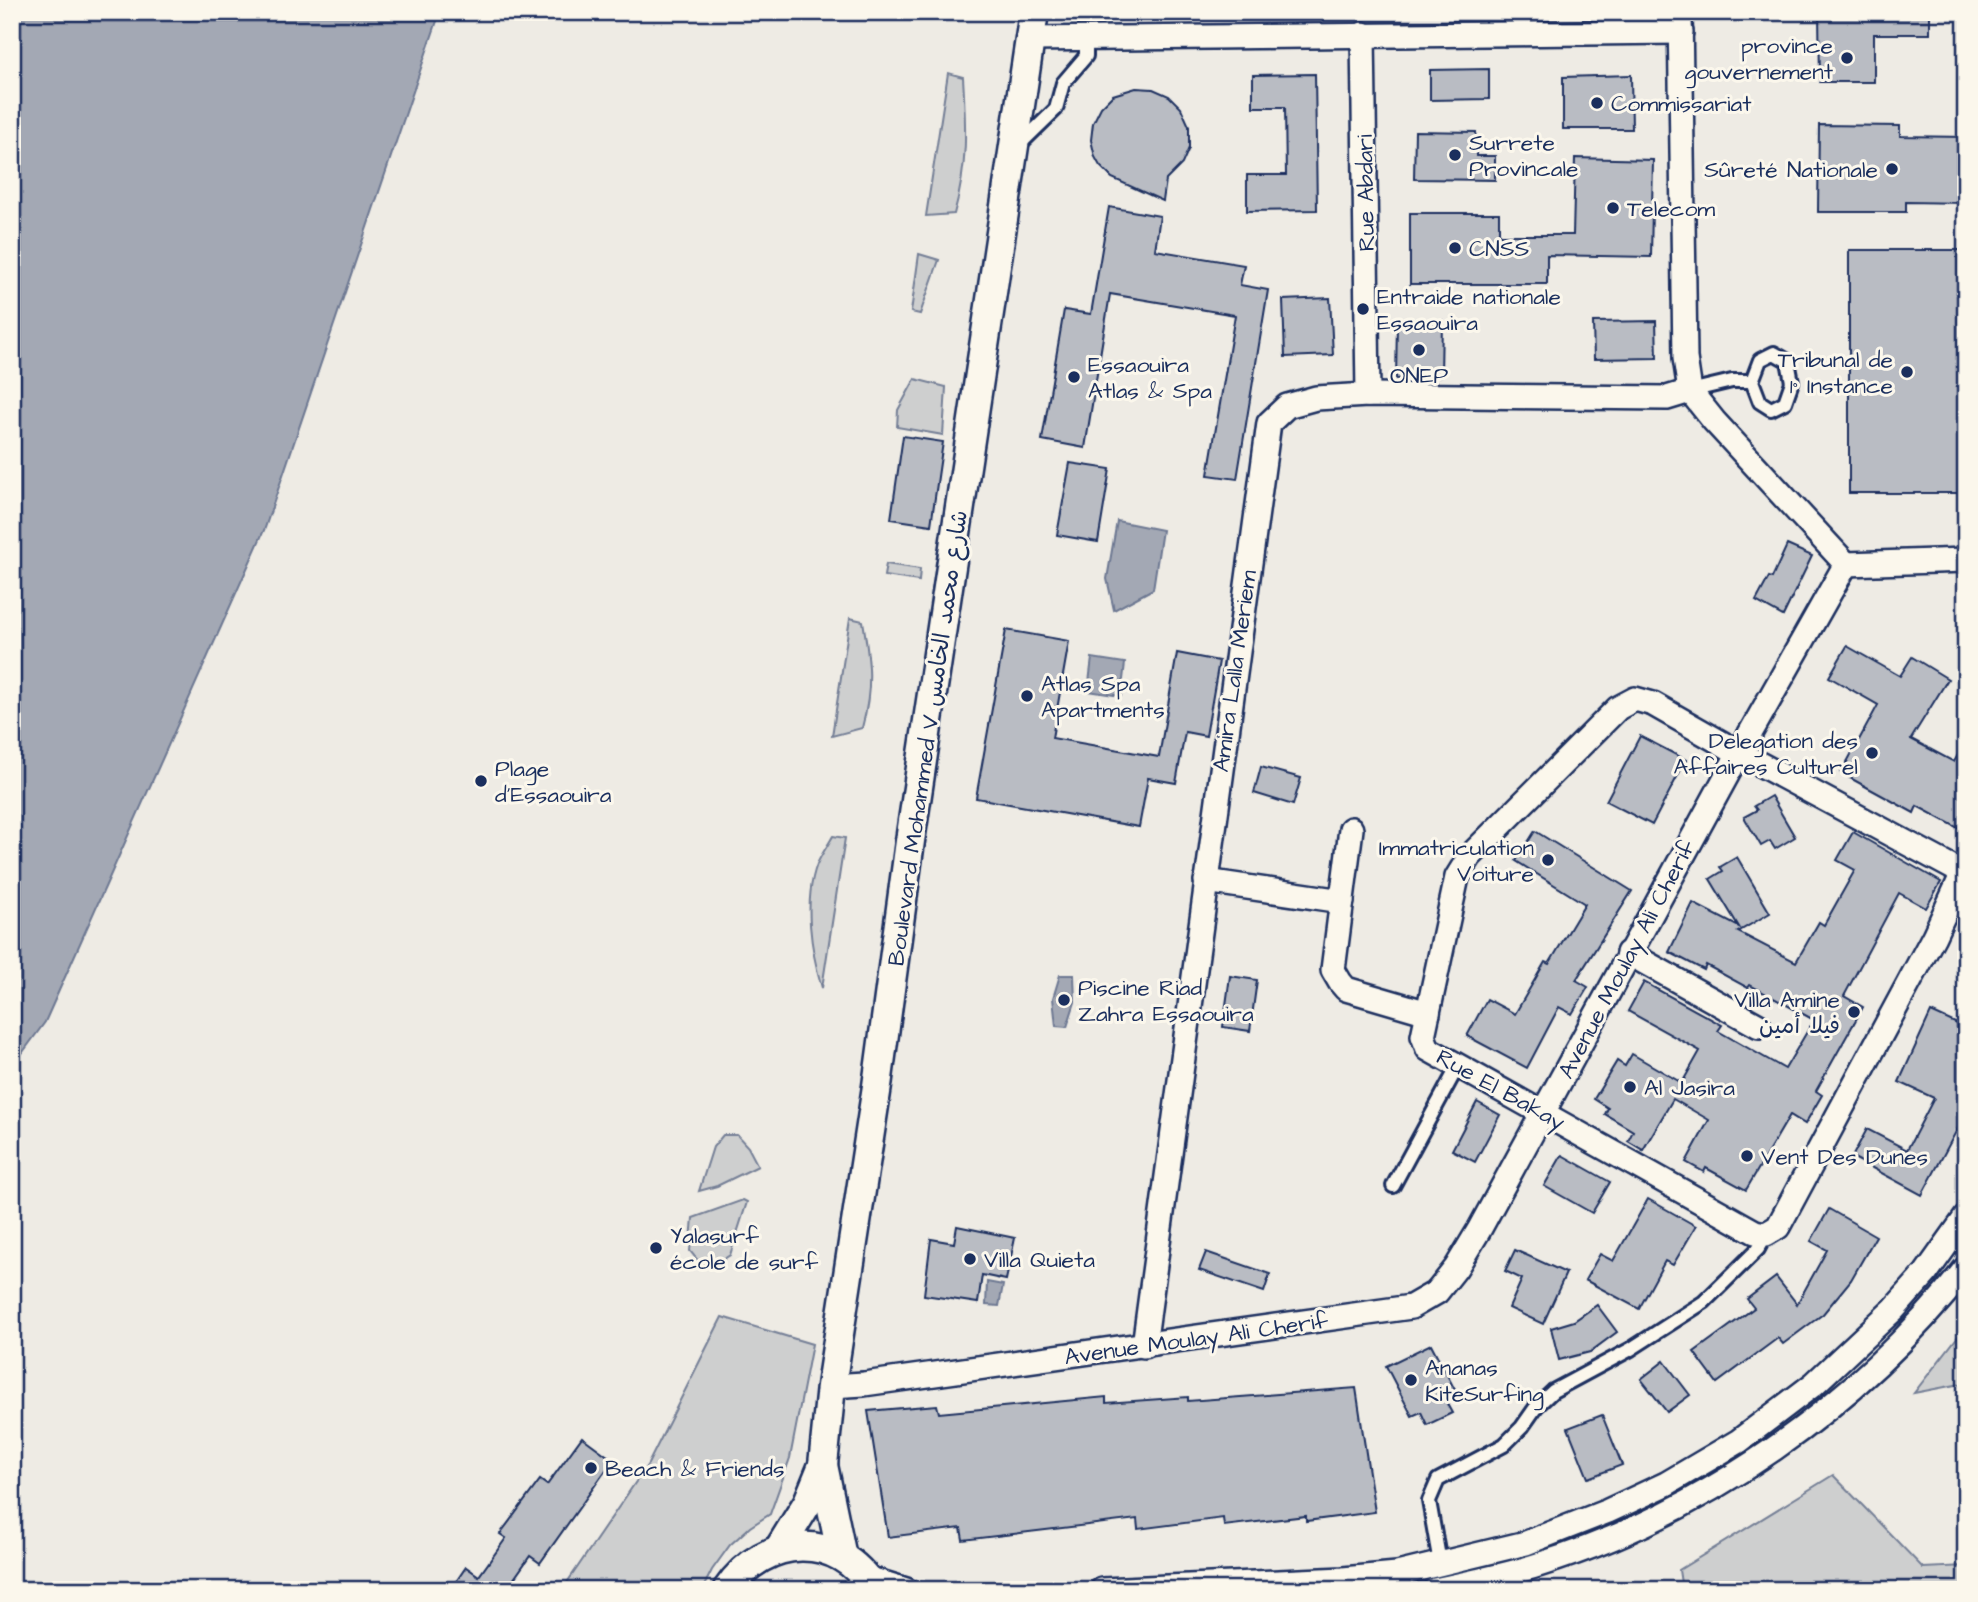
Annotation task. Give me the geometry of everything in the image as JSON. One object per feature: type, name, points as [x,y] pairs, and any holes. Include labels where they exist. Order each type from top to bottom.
[{"type":"street","points":[[1032,25],[1086,39],[1363,34],[1681,22],[1685,358],[1690,391],[1713,421],[1846,564],[1966,559]]},
{"type":"street","name":"Boulevard Mohammed V شارع محمد الخامس","points":[[823,1465],[831,1386],[1032,25]]},
{"type":"street","name":"Rue Abdari","points":[[1363,34],[1368,394]]},
{"type":"street","name":"Amira Lalla Meriem","points":[[1144,1346],[1269,423],[1287,406],[1316,398],[1368,394],[1667,398],[1690,391]]},
{"type":"street","name":"Avenue Moulay Ali Cherif","points":[[831,1386],[864,1384],[1144,1346],[1411,1307],[1437,1292],[1456,1268],[1544,1112],[1739,753],[1846,564]]},
{"type":"street","name":"Rue El Bakay","points":[[1636,699],[1653,704],[1739,753],[1964,869],[1934,936],[1778,1227],[1766,1234],[1755,1232],[1428,1049],[1423,1036],[1457,877],[1470,856],[1618,708],[1636,699]]},
{"type":"street","points":[[1351,829],[1333,970],[1346,989],[1428,1013]]},
{"type":"street","points":[[1206,881],[1342,901]]},
{"type":"street","points":[[1629,953],[1759,1026]]},
{"type":"street","points":[[1102,1590],[1398,1574],[1526,1543],[1608,1511],[1665,1484],[1739,1441],[1814,1384],[1858,1345],[1926,1273],[1966,1217]]},
{"type":"street","points":[[1434,1590],[1538,1566],[1621,1534],[1681,1506],[1755,1462],[1831,1406],[1874,1368],[1914,1330],[1966,1268]]},
{"type":"street","points":[[779,1549],[808,1502],[823,1465]]},
{"type":"street","points":[[823,1465],[842,1557]]},
{"type":"street","points":[[727,1590],[748,1564],[779,1549],[800,1546],[822,1549],[842,1557],[870,1584],[906,1590]]},
{"type":"lane","points":[[1013,150],[1056,109],[1063,83],[1086,56],[1086,39]]},
{"type":"lane","points":[[1690,391],[1732,381],[1752,381]]},
{"type":"lane","points":[[1392,1186],[1458,1066]]},
{"type":"lane","points":[[1440,1563],[1429,1501],[1438,1480],[1504,1445],[1553,1391],[1631,1349],[1704,1302],[1758,1249],[1766,1234]]},
{"type":"shaded area","points":[[12,12],[440,12],[265,528],[45,1022],[12,1067]]},
{"type":"shaded area","points":[[948,73],[963,77],[965,130],[962,179],[954,214],[926,216]]},
{"type":"shaded area","points":[[919,254],[939,260],[920,314],[911,312]]},
{"type":"shaded area","points":[[915,379],[946,387],[943,435],[897,427],[898,410]]},
{"type":"shaded area","points":[[1117,521],[1162,530],[1153,589],[1114,610],[1107,579]]},
{"type":"shaded area","points":[[886,564],[920,569],[919,581],[884,576]]},
{"type":"shaded area","points":[[850,618],[863,621],[869,663],[868,700],[862,728],[832,736]]},
{"type":"shaded area","points":[[1092,658],[1125,663],[1121,696],[1088,691]]},
{"type":"shaded area","points":[[833,836],[845,838],[822,988],[812,942],[810,894],[817,864]]},
{"type":"shaded area","name":"Piscine Riad Zahra Essaouira","points":[[1060,975],[1074,975],[1075,1002],[1067,1027],[1056,1026],[1053,998]]},
{"type":"shaded area","points":[[723,1135],[737,1135],[748,1147],[758,1166],[717,1186],[699,1191],[713,1147]]},
{"type":"shaded area","points":[[743,1200],[747,1202],[730,1255],[716,1264],[699,1262],[690,1251],[693,1218]]},
{"type":"shaded area","points":[[987,1282],[1003,1285],[999,1306],[986,1305]]},
{"type":"shaded area","points":[[722,1317],[812,1344],[790,1458],[770,1514],[730,1545],[702,1590],[562,1590],[648,1464]]},
{"type":"shaded area","points":[[1966,1326],[1966,1383],[1914,1393]]},
{"type":"shaded area","points":[[1833,1475],[1923,1568],[1966,1566],[1966,1590],[1682,1590],[1679,1570]]},
{"type":"building","name":"province gouvernement","points":[[1819,12],[1930,12],[1930,34],[1874,34],[1874,82],[1820,82]]},
{"type":"building","points":[[1489,69],[1489,99],[1430,100],[1430,70]]},
{"type":"building","points":[[1315,74],[1317,210],[1247,211],[1247,175],[1286,175],[1285,107],[1253,107],[1253,75]]},
{"type":"building","name":"Commissariat","points":[[1631,75],[1632,129],[1563,129],[1563,77]]},
{"type":"building","points":[[1136,88],[1153,89],[1169,96],[1181,108],[1189,126],[1189,148],[1182,164],[1166,180],[1163,201],[1112,178],[1095,157],[1091,140],[1093,123],[1101,107],[1113,95]]},
{"type":"building","name":"Sûreté Nationale","points":[[1819,125],[1900,126],[1900,136],[1966,137],[1966,203],[1906,202],[1906,212],[1818,212]]},
{"type":"building","name":"Surrete Provincale","points":[[1415,131],[1476,132],[1476,156],[1495,156],[1495,180],[1414,179]]},
{"type":"building","points":[[1575,158],[1653,160],[1651,257],[1547,255],[1547,284],[1410,284],[1410,213],[1499,213],[1499,235],[1573,235]]},
{"type":"building","name":"Essaouira Atlas & Spa","points":[[1109,207],[1160,216],[1155,250],[1244,265],[1240,285],[1268,290],[1237,479],[1208,475],[1235,315],[1110,294],[1085,448],[1042,440],[1064,310],[1091,314]]},
{"type":"building","name":"Tribunal de 1° Instance","points":[[1849,250],[1966,250],[1966,493],[1849,493]]},
{"type":"building","points":[[1330,298],[1333,355],[1285,357],[1283,300]]},
{"type":"building","name":"ONEP","points":[[1442,320],[1441,376],[1396,379],[1397,323]]},
{"type":"building","points":[[1656,321],[1657,358],[1594,359],[1593,322]]},
{"type":"building","points":[[903,436],[943,442],[931,525],[891,519]]},
{"type":"building","points":[[1070,463],[1110,469],[1098,542],[1057,535]]},
{"type":"building","points":[[1787,545],[1812,556],[1783,616],[1756,601],[1769,577],[1772,578]]},
{"type":"building","name":"Atlas Spa Apartments","points":[[1006,630],[1069,641],[1052,738],[1159,757],[1177,653],[1219,661],[1206,736],[1185,732],[1176,783],[1148,778],[1139,827],[976,798]]},
{"type":"building","points":[[1847,646],[1900,676],[1912,657],[1948,679],[1911,739],[1954,762],[1966,740],[1966,814],[1958,828],[1917,806],[1914,813],[1841,773],[1878,705],[1829,677]]},
{"type":"building","points":[[1640,736],[1686,760],[1652,825],[1606,801]]},
{"type":"building","points":[[1261,767],[1301,778],[1293,805],[1254,793]]},
{"type":"building","points":[[1771,796],[1795,837],[1775,849],[1770,841],[1761,846],[1744,817],[1757,810],[1754,806]]},
{"type":"building","points":[[1535,831],[1632,891],[1576,980],[1588,987],[1572,1014],[1559,1007],[1527,1068],[1467,1036],[1487,999],[1515,1014],[1545,962],[1549,964],[1585,904],[1516,861]]},
{"type":"building","points":[[1853,832],[1941,882],[1926,908],[1899,893],[1844,996],[1863,1007],[1816,1091],[1822,1095],[1805,1124],[1790,1115],[1746,1190],[1706,1168],[1704,1172],[1686,1162],[1709,1120],[1673,1099],[1643,1150],[1628,1141],[1633,1131],[1605,1114],[1608,1108],[1594,1099],[1617,1061],[1625,1066],[1632,1054],[1682,1083],[1700,1051],[1628,1011],[1644,982],[1722,1025],[1718,1031],[1785,1069],[1814,1020],[1750,985],[1748,988],[1706,965],[1704,970],[1669,952],[1693,903],[1739,927],[1710,879],[1723,871],[1720,867],[1737,857],[1770,913],[1738,932],[1796,962],[1819,922],[1824,925],[1855,870],[1837,860]]},
{"type":"building","points":[[1230,976],[1257,980],[1250,1031],[1223,1027]]},
{"type":"building","points":[[1931,1012],[1966,1028],[1966,1113],[1922,1195],[1852,1157],[1867,1129],[1907,1150],[1934,1098],[1899,1082]]},
{"type":"building","points":[[1477,1102],[1500,1115],[1475,1162],[1452,1150]]},
{"type":"building","points":[[1562,1155],[1610,1182],[1592,1213],[1544,1186]]},
{"type":"building","points":[[1648,1199],[1696,1226],[1673,1265],[1665,1261],[1639,1309],[1585,1280],[1600,1254],[1613,1261]]},
{"type":"building","points":[[1829,1209],[1876,1236],[1851,1280],[1823,1314],[1783,1344],[1778,1338],[1717,1383],[1694,1352],[1754,1308],[1747,1299],[1776,1277],[1797,1304],[1827,1250],[1811,1241]]},
{"type":"building","name":"Villa Quieta","points":[[957,1226],[1015,1238],[1006,1280],[982,1275],[978,1303],[924,1295],[931,1239],[954,1243]]},
{"type":"building","points":[[1515,1250],[1566,1273],[1543,1324],[1509,1308],[1522,1279],[1505,1271]]},
{"type":"building","points":[[1206,1252],[1270,1274],[1264,1292],[1199,1270]]},
{"type":"building","points":[[1597,1305],[1617,1332],[1590,1352],[1559,1360],[1551,1328],[1574,1321]]},
{"type":"building","points":[[1431,1344],[1456,1392],[1447,1404],[1452,1413],[1427,1425],[1421,1412],[1412,1416],[1386,1366]]},
{"type":"building","points":[[1664,1361],[1690,1395],[1667,1412],[1641,1379]]},
{"type":"building","points":[[1356,1388],[1375,1512],[1306,1521],[1306,1516],[1224,1526],[1223,1518],[1138,1529],[1137,1519],[963,1540],[961,1528],[888,1537],[868,1411],[937,1405],[939,1413],[1106,1397],[1106,1403],[1188,1397],[1188,1401]]},
{"type":"building","points":[[1602,1415],[1622,1465],[1588,1478],[1568,1428]]},
{"type":"building","points":[[582,1437],[613,1460],[540,1563],[530,1556],[506,1590],[463,1590],[455,1583],[466,1567],[479,1576],[506,1538],[500,1534],[540,1480],[547,1485]]},
{"type":"place","name":"province gouvernement","points":[[1847,58]]},
{"type":"place","name":"Commissariat","points":[[1597,103]]},
{"type":"place","name":"Surrete Provincale","points":[[1455,155]]},
{"type":"place","name":"Sûreté Nationale","points":[[1892,169]]},
{"type":"place","name":"Telecom","points":[[1613,208]]},
{"type":"place","name":"CNSS","points":[[1455,248]]},
{"type":"place","name":"Entraide nationale Essaouira","points":[[1363,309]]},
{"type":"place","name":"ONEP","points":[[1419,350]]},
{"type":"place","name":"Tribunal de 1° Instance","points":[[1907,372]]},
{"type":"place","name":"Essaouira Atlas & Spa","points":[[1074,377]]},
{"type":"place","name":"Atlas Spa Apartments","points":[[1027,696]]},
{"type":"place","name":"Delegation des Affaires Culturel","points":[[1872,753]]},
{"type":"place","name":"Plage d'Essaouira","points":[[481,781]]},
{"type":"place","name":"Immatriculation Voiture","points":[[1548,860]]},
{"type":"place","name":"Piscine Riad Zahra Essaouira","points":[[1064,1000]]},
{"type":"place","name":"Villa Amine فيلا أمين","points":[[1854,1012]]},
{"type":"place","name":"Al Jasira","points":[[1630,1087]]},
{"type":"place","name":"Vent Des Dunes","points":[[1747,1156]]},
{"type":"place","name":"Yalasurf école de surf","points":[[656,1248]]},
{"type":"place","name":"Villa Quieta","points":[[970,1259]]},
{"type":"place","name":"Ananas KiteSurfing","points":[[1411,1380]]},
{"type":"place","name":"Beach & Friends","points":[[591,1468]]}]
